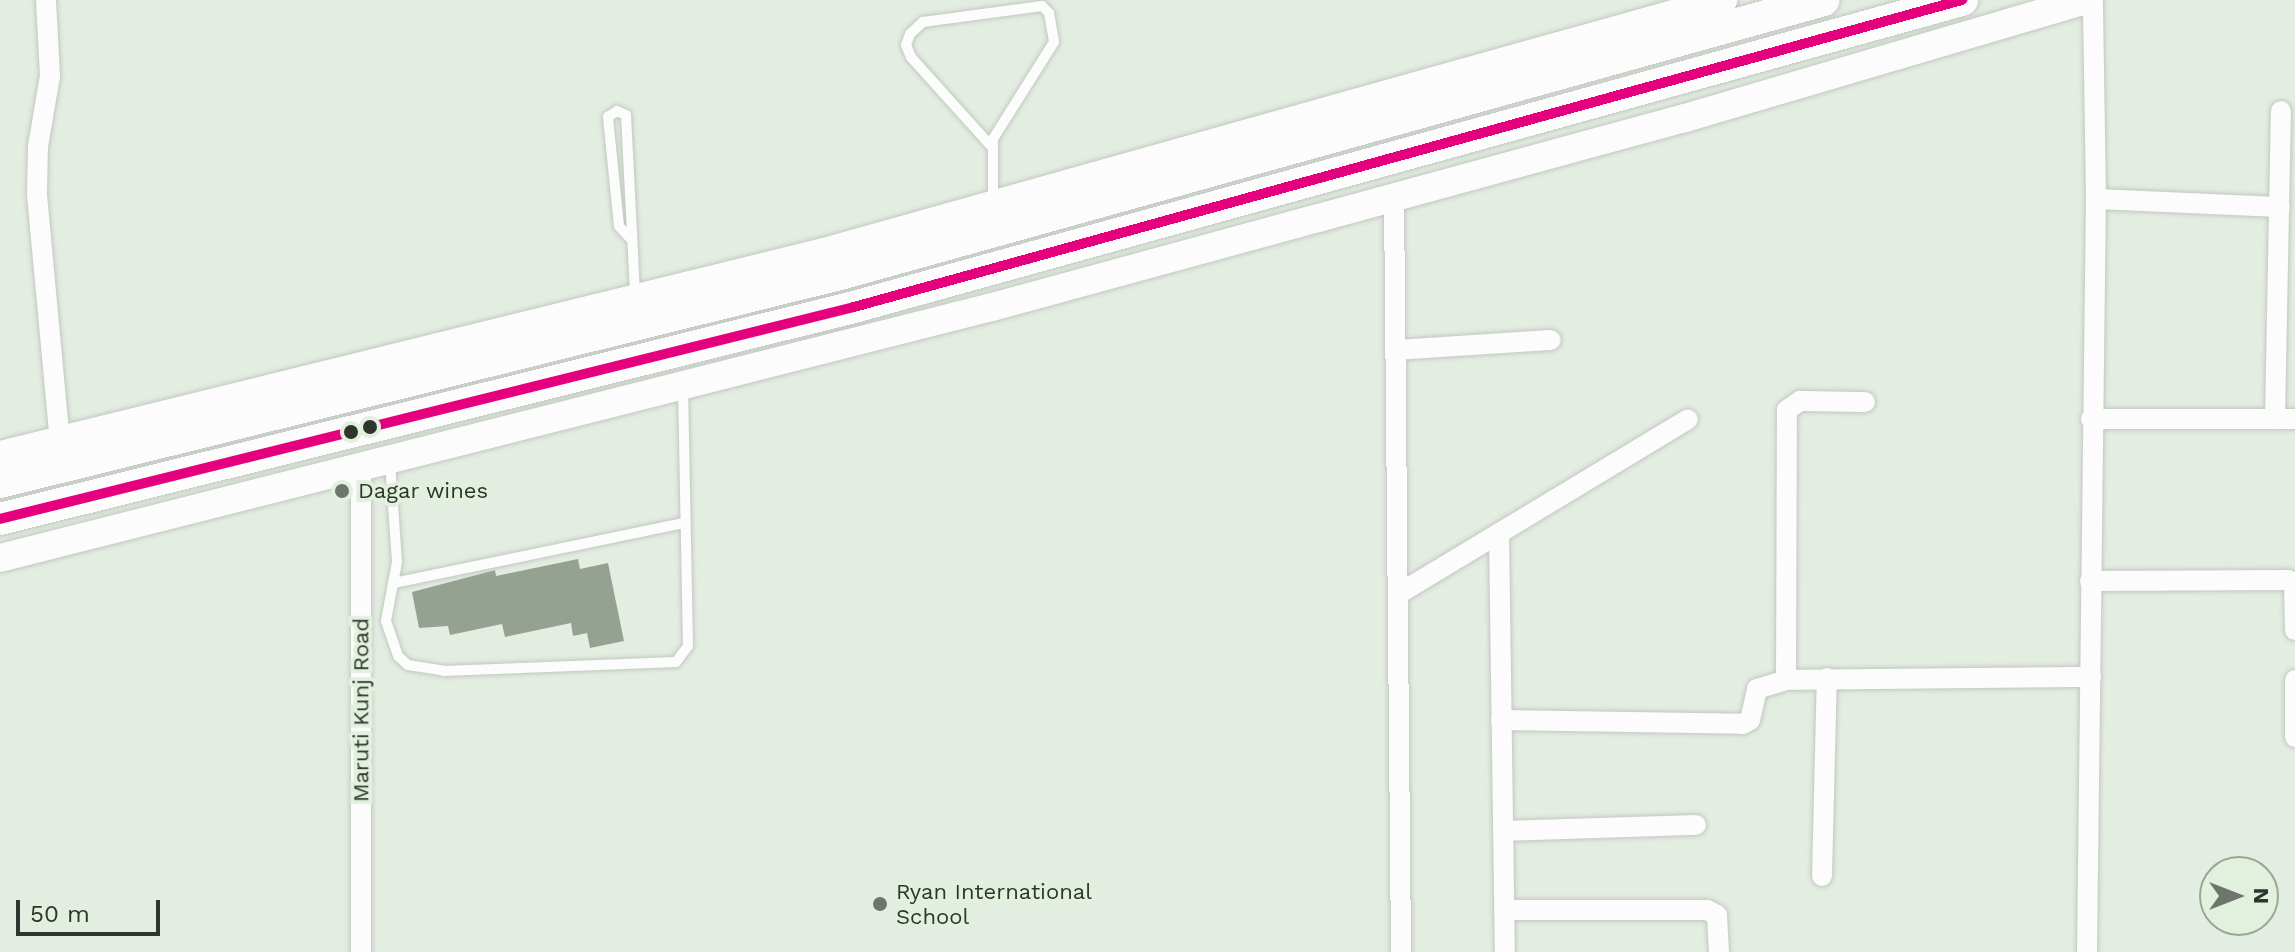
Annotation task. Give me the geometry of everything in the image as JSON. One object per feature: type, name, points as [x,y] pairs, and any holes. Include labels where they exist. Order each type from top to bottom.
[{"type":"highway","points":[[0,482],[840,274],[1824,0]]},
{"type":"highway","points":[[0,519],[854,307],[1962,0]]},
{"type":"main road","points":[[0,455],[636,298],[993,206],[1723,0]]},
{"type":"main road","points":[[0,558],[361,468],[682,382],[992,307],[1685,118],[2085,0]]},
{"type":"street","points":[[46,0],[50,76],[38,146],[37,195],[60,441]]},
{"type":"street","points":[[2087,952],[2096,199],[2093,0]]},
{"type":"street","points":[[2091,419],[2285,419],[2281,111]]},
{"type":"street","points":[[1394,196],[1401,952]]},
{"type":"street","points":[[2096,199],[2280,207]]},
{"type":"street","points":[[1396,350],[1551,340]]},
{"type":"street","points":[[1786,680],[1787,410],[1800,401],[1865,402]]},
{"type":"street","points":[[1400,593],[1688,419]]},
{"type":"street","name":"Maruti Kunj Road","points":[[361,468],[361,952]]},
{"type":"street","points":[[1499,533],[1505,952]]},
{"type":"street","points":[[2090,581],[2294,582],[2295,630]]},
{"type":"street","points":[[1501,720],[1743,724],[1750,720],[1757,689],[1786,680],[2091,677]]},
{"type":"street","points":[[1822,876],[1827,678]]},
{"type":"street","points":[[2295,680],[2295,737]]},
{"type":"street","points":[[1503,831],[1696,825]]},
{"type":"street","points":[[1504,910],[1707,910],[1717,915],[1719,952]]},
{"type":"lane","points":[[991,146],[911,57],[910,34],[923,22],[1042,6],[1054,31],[1052,51],[991,146],[993,206]]},
{"type":"lane","points":[[630,238],[619,226],[608,117],[617,111],[626,115],[635,224],[630,238],[636,298]]},
{"type":"lane","points":[[390,460],[394,583],[388,631],[398,656],[417,668],[676,662],[688,646],[682,382]]},
{"type":"lane","points":[[394,583],[685,523]]},
{"type":"building","points":[[578,559],[580,569],[608,563],[624,641],[590,648],[587,633],[573,636],[571,623],[505,637],[502,624],[450,635],[448,626],[419,628],[412,592],[495,570],[496,576]]},
{"type":"transit line","points":[[0,519],[854,307],[1962,0]]},
{"type":"place","name":"Dagar wines","points":[[342,491]]},
{"type":"place","name":"Ryan International School","points":[[880,904]]}]
